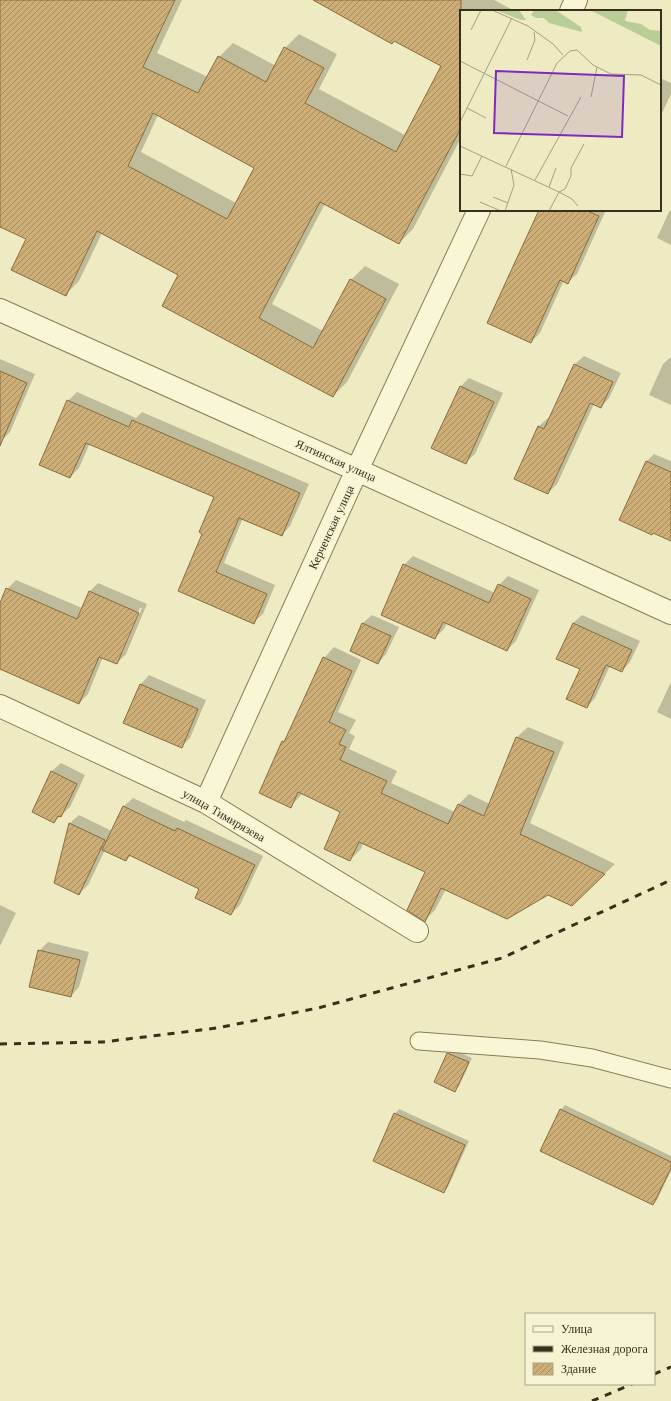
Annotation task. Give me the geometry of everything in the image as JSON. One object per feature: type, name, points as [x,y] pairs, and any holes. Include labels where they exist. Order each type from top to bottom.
[{"type":"street","points":[[571,10],[576,0]]},
{"type":"street","name":"Керченская улица","points":[[206,802],[357,470],[478,211]]},
{"type":"street","name":"Ялтинская улица","points":[[0,310],[671,613]]},
{"type":"street","name":"улица Тимирязева","points":[[0,706],[206,802],[417,931]]},
{"type":"lane","points":[[419,1041],[540,1050],[592,1058],[671,1079]]},
{"type":"building","points":[[0,0],[175,0],[143,67],[198,93],[218,56],[266,82],[284,47],[324,68],[305,103],[396,152],[441,66],[394,41],[392,44],[313,0],[461,0],[460,130],[399,244],[320,202],[259,318],[313,348],[350,279],[386,299],[333,397],[162,306],[178,275],[97,231],[66,296],[11,270],[26,239],[0,227]],"holes":[[[153,113],[254,168],[227,219],[128,166]]]},
{"type":"building","points":[[539,211],[587,211],[599,216],[568,284],[560,280],[531,343],[487,323]]},
{"type":"building","points":[[574,364],[613,382],[601,408],[590,403],[548,494],[514,479],[538,426],[544,429]]},
{"type":"building","points":[[0,371],[27,383],[0,446]]},
{"type":"building","points":[[460,386],[494,402],[466,464],[431,448]]},
{"type":"building","points":[[67,400],[129,427],[132,420],[300,493],[282,536],[239,518],[216,572],[267,594],[254,624],[178,591],[202,534],[199,532],[214,497],[86,443],[70,478],[39,465]]},
{"type":"building","points":[[646,461],[671,472],[671,541],[653,533],[652,535],[619,520]]},
{"type":"building","points":[[403,564],[489,603],[498,584],[531,599],[507,651],[443,622],[435,639],[381,615]]},
{"type":"building","points":[[6,588],[77,619],[89,591],[139,613],[117,664],[99,657],[79,704],[0,669],[0,603]]},
{"type":"building","points":[[362,623],[391,636],[378,664],[350,651]]},
{"type":"building","points":[[573,623],[632,650],[622,672],[606,665],[587,708],[566,699],[580,669],[556,659]]},
{"type":"building","points":[[323,657],[352,671],[329,722],[346,730],[339,744],[346,747],[340,760],[387,781],[381,793],[448,824],[458,804],[484,816],[516,737],[554,752],[520,834],[605,874],[572,906],[548,895],[507,919],[441,888],[425,922],[407,910],[425,872],[359,842],[350,861],[324,849],[340,812],[298,792],[291,808],[259,793],[282,741],[284,742]]},
{"type":"building","points":[[140,684],[198,709],[182,748],[123,723]]},
{"type":"building","points":[[51,771],[77,784],[61,817],[58,816],[54,823],[32,812]]},
{"type":"building","points":[[123,806],[175,831],[177,828],[255,865],[231,915],[195,898],[199,889],[129,855],[126,861],[102,850]]},
{"type":"building","points":[[69,823],[105,840],[79,895],[54,883]]},
{"type":"building","points":[[38,950],[80,960],[71,997],[29,987]]},
{"type":"building","points":[[447,1053],[469,1062],[455,1092],[434,1082]]},
{"type":"building","points":[[560,1109],[671,1162],[671,1168],[653,1205],[540,1151]]},
{"type":"building","points":[[394,1113],[465,1145],[444,1193],[373,1161]]},
{"type":"railway","points":[[0,1044],[103,1042],[217,1028],[318,1008],[502,958],[671,880]]},
{"type":"railway","points":[[655,1374],[671,1367]]},
{"type":"railway","points":[[592,1401],[630,1385]]}]
